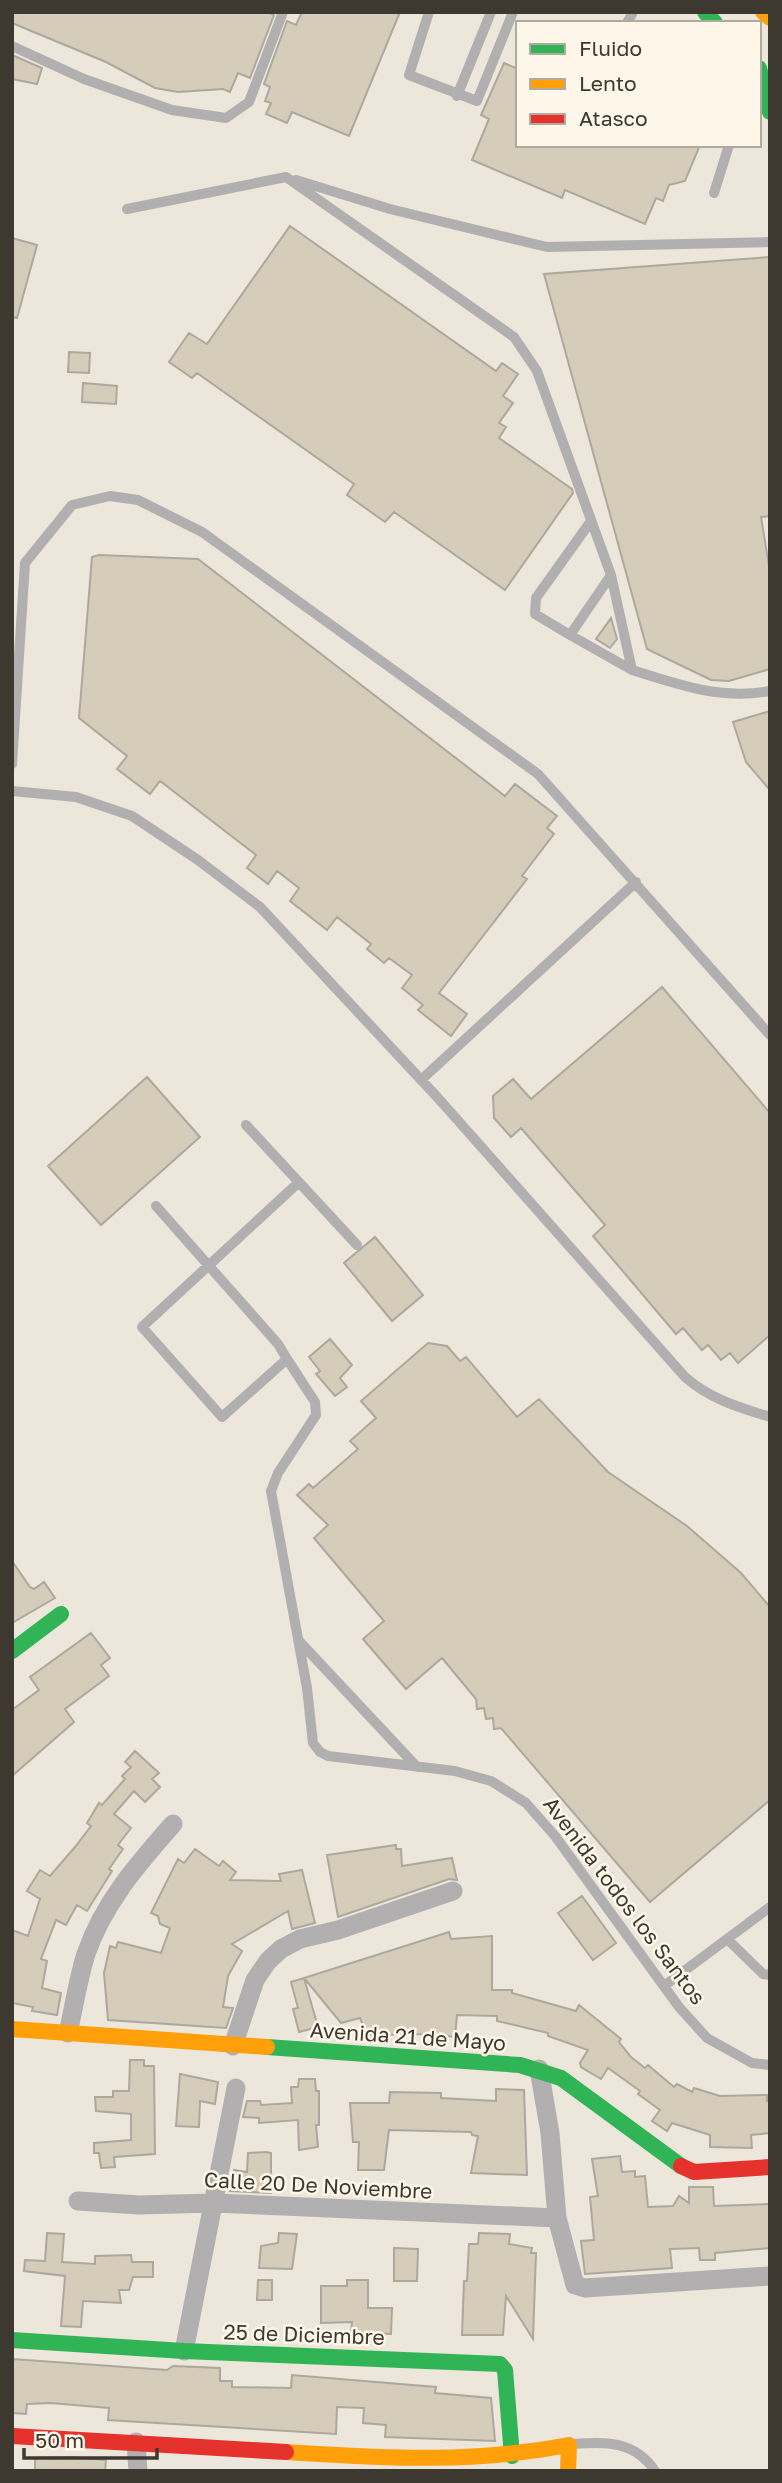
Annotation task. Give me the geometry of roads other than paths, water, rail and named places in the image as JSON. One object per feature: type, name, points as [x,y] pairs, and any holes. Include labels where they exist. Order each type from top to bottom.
[{"type":"street","points":[[763,12],[770,18]]},
{"type":"street","points":[[763,65],[770,112]]},
{"type":"street","points":[[12,1651],[61,1614]]},
{"type":"street","points":[[68,2033],[86,1954],[103,1918],[134,1868],[173,1824]]},
{"type":"street","points":[[233,2046],[256,1980],[268,1961],[281,1949],[300,1939],[338,1930],[453,1891]]},
{"type":"street","name":"Avenida 21 de Mayo","points":[[12,2029],[520,2065],[561,2078],[682,2167],[694,2172],[770,2167]]},
{"type":"street","points":[[539,2069],[550,2133],[557,2218],[575,2285],[585,2288],[770,2276]]},
{"type":"street","points":[[184,2351],[236,2088]]},
{"type":"street","name":"Calle 20 De Noviembre","points":[[78,2201],[139,2205],[214,2203],[557,2218]]},
{"type":"street","name":"25 de Diciembre","points":[[12,2340],[184,2351],[500,2364],[505,2370],[512,2456]]},
{"type":"street","points":[[12,2436],[279,2450],[427,2466],[512,2456],[569,2445],[568,2471]]},
{"type":"street","points":[[136,2442],[138,2471]]},
{"type":"street","points":[[279,2450],[280,2471]]},
{"type":"lane","points":[[12,46],[84,79],[172,110],[226,118],[248,102],[283,12]]},
{"type":"lane","points":[[429,12],[409,75],[457,96],[477,101],[513,12]]},
{"type":"lane","points":[[457,96],[491,12]]},
{"type":"lane","points":[[714,193],[728,147]]},
{"type":"lane","points":[[127,209],[286,177],[390,209],[547,247],[770,242]]},
{"type":"lane","points":[[286,177],[514,337],[537,370],[611,575],[632,670]]},
{"type":"lane","points":[[12,764],[25,563],[72,505],[110,496],[138,500],[202,532],[538,774],[770,1035]]},
{"type":"lane","points":[[591,521],[536,598],[535,614],[632,670],[706,693],[747,695],[770,691]]},
{"type":"lane","points":[[570,635],[611,575]]},
{"type":"lane","points":[[12,791],[76,797],[132,816],[198,860],[260,907],[421,1080],[685,1377],[702,1392],[719,1401],[770,1417]]},
{"type":"lane","points":[[421,1080],[636,882]]},
{"type":"lane","points":[[246,1125],[357,1245]]},
{"type":"lane","points":[[156,1206],[208,1266],[278,1345],[287,1359],[222,1417],[142,1327],[208,1266],[298,1183]]},
{"type":"lane","name":"Avenida todos los Santos","points":[[287,1359],[315,1402],[316,1415],[278,1472],[271,1491],[299,1641],[313,1743],[320,1752],[455,1772],[491,1781],[526,1803],[555,1836],[664,1986],[707,2038],[752,2063],[770,2065]]},
{"type":"lane","points":[[299,1641],[417,1767]]},
{"type":"lane","points":[[664,1986],[770,1908]]},
{"type":"lane","points":[[727,1939],[763,1974],[770,1975]]},
{"type":"lane","points":[[569,2445],[610,2441],[630,2447],[655,2471]]}]
